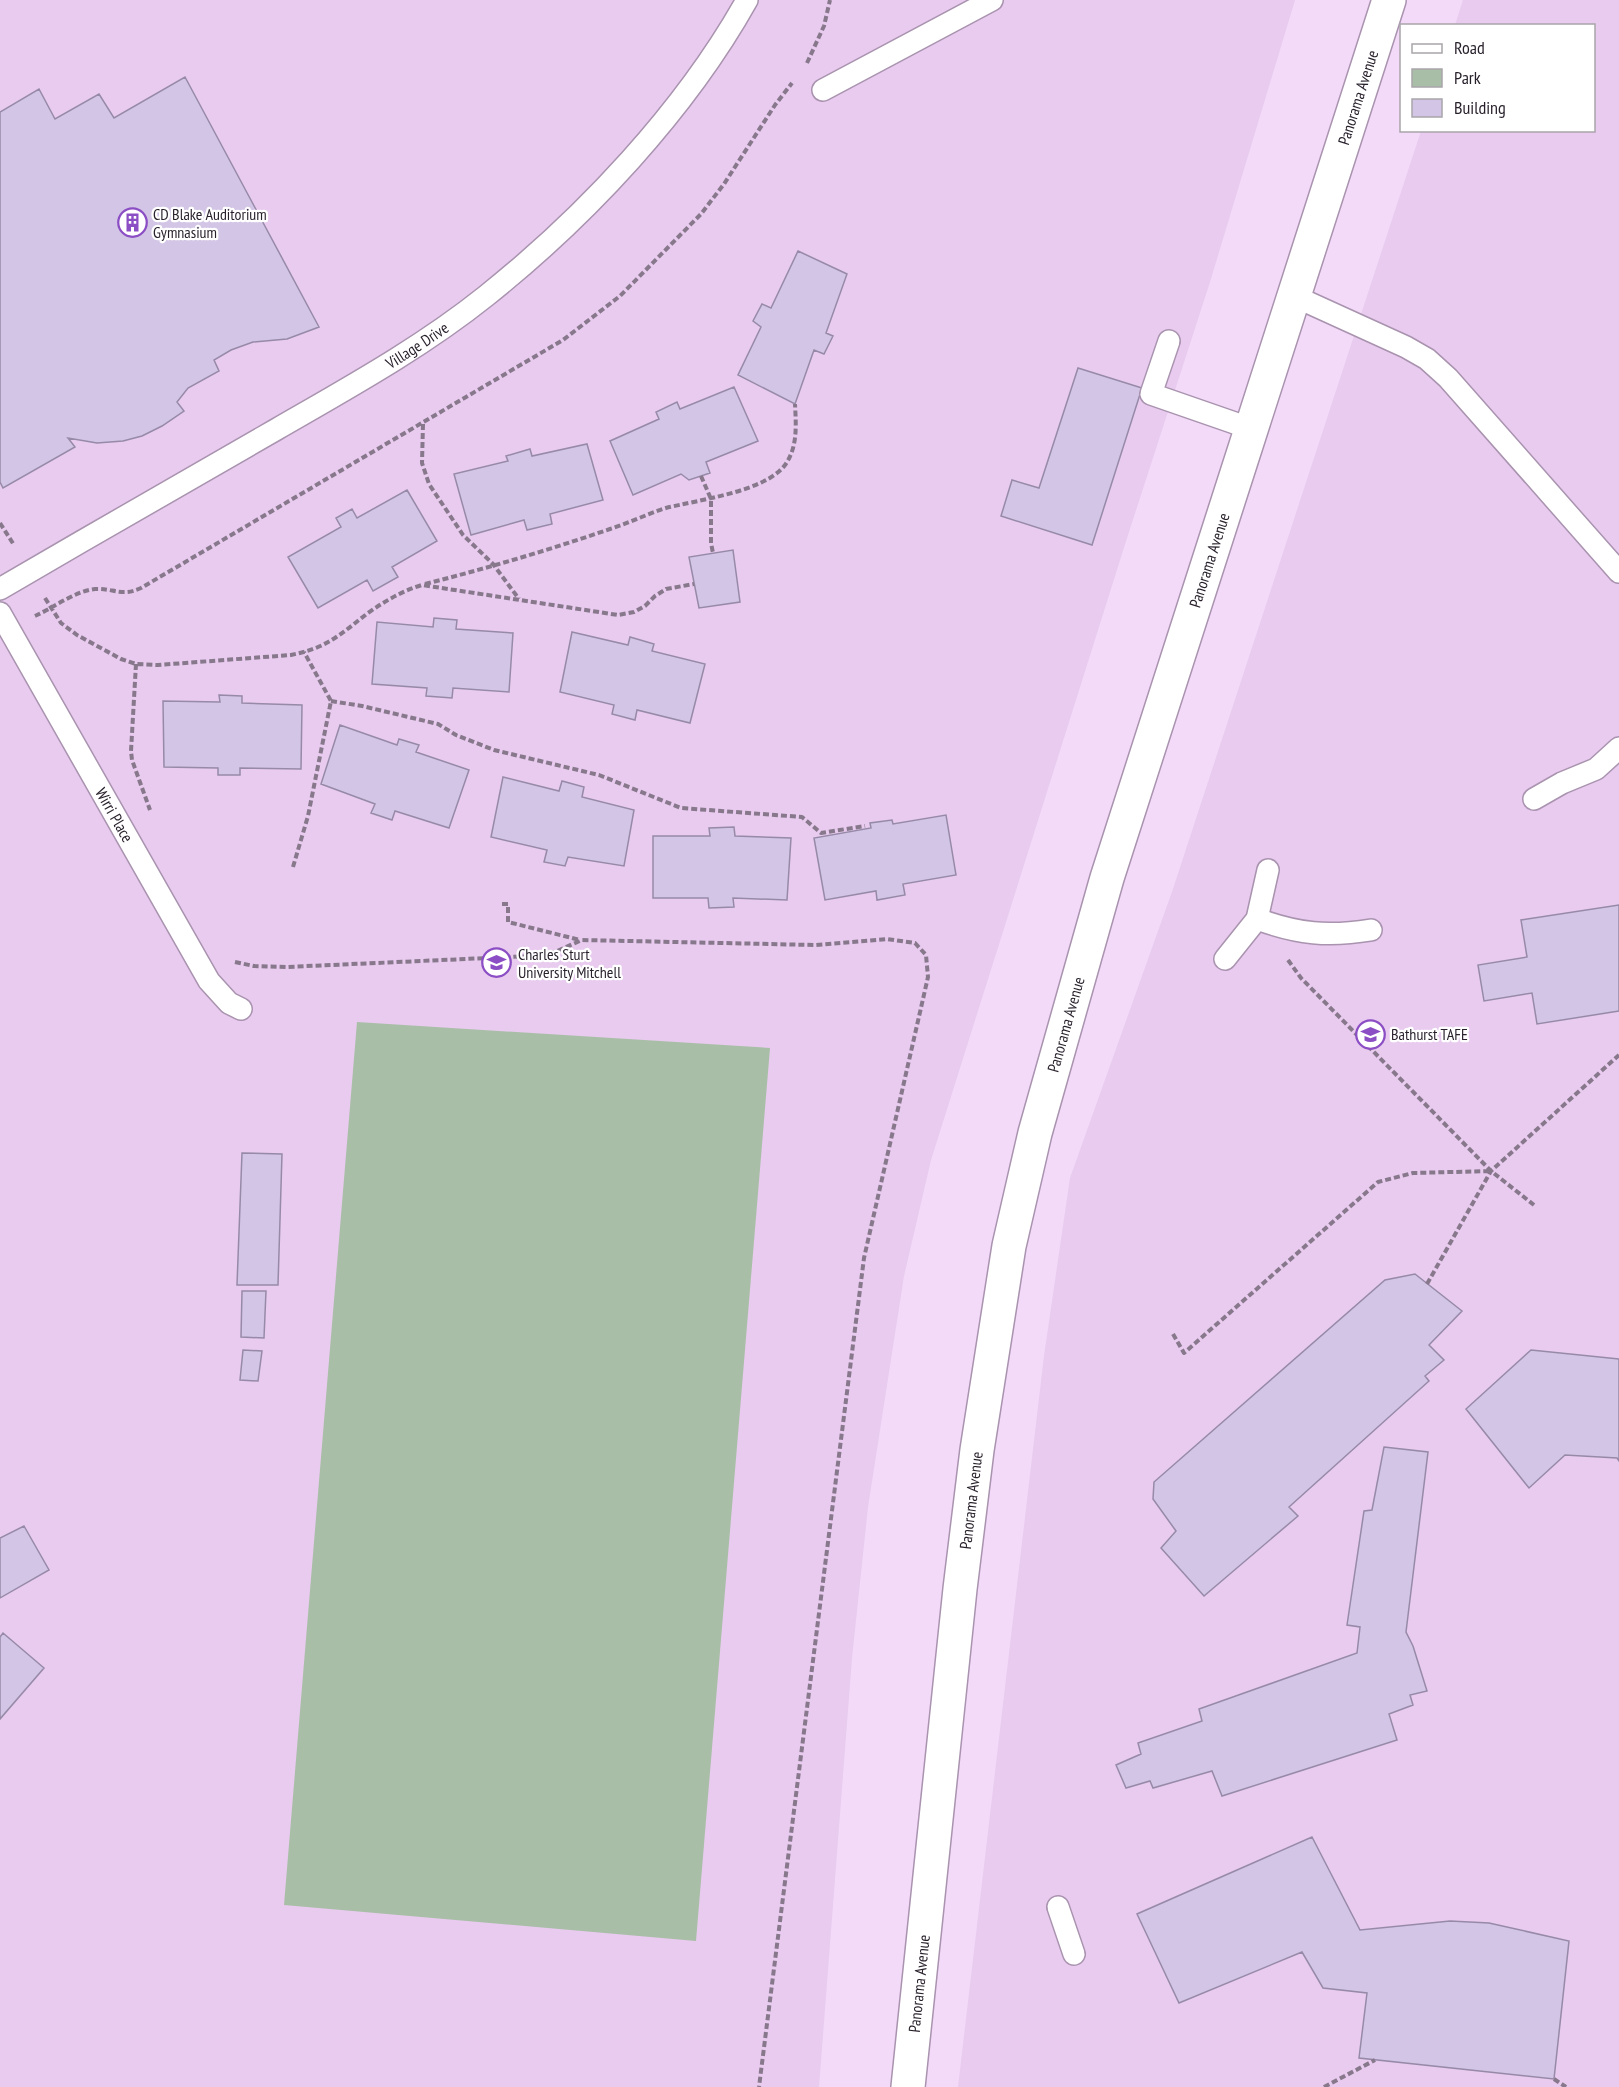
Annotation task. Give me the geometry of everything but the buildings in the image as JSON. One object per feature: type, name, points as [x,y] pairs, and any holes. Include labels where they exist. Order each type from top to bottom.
[{"type":"street","name":"Panorama Avenue","points":[[908,2087],[961,1577],[977,1450],[1010,1246],[1035,1133],[1107,878],[1389,0]]},
{"type":"lane","name":"Village Drive","points":[[0,589],[378,371],[486,296],[562,230],[600,193],[665,119],[705,66],[747,0]]},
{"type":"lane","points":[[823,90],[992,0]]},
{"type":"lane","points":[[1294,296],[1427,359],[1448,378],[1619,572]]},
{"type":"lane","points":[[1169,341],[1152,394],[1252,429]]},
{"type":"lane","name":"Wirri Place","points":[[4,621],[209,981],[229,1003],[241,1009]]},
{"type":"lane","points":[[1534,799],[1562,783],[1596,769],[1619,748]]},
{"type":"lane","points":[[1596,769],[1619,774]]},
{"type":"lane","points":[[1225,959],[1257,919],[1268,870]]},
{"type":"lane","points":[[1257,919],[1284,929],[1312,934],[1342,935],[1371,930]]},
{"type":"lane","points":[[1058,1907],[1074,1954]]},
{"type":"path","points":[[801,72],[824,26],[830,0]]},
{"type":"path","points":[[4,621],[51,609],[82,592],[94,589],[129,593],[141,588],[563,340],[620,296],[701,214],[794,80]]},
{"type":"path","points":[[0,523],[61,623],[77,636],[121,659],[136,664],[158,665],[291,655],[319,647],[404,590],[494,567],[612,529],[665,509],[711,499],[770,478],[785,466],[794,447],[797,427],[795,404]]},
{"type":"path","points":[[423,423],[422,464],[429,484],[463,535],[494,567],[520,600]]},
{"type":"path","points":[[701,476],[711,499],[710,536],[713,553]]},
{"type":"path","points":[[422,585],[618,615],[634,612],[666,590],[694,584]]},
{"type":"path","points":[[293,867],[308,816],[331,701],[304,652]]},
{"type":"path","points":[[136,664],[131,751],[132,760],[151,813]]},
{"type":"path","points":[[331,701],[438,724],[456,735],[494,750],[599,775],[681,808],[802,817],[821,833],[865,826]]},
{"type":"path","points":[[502,904],[508,904],[508,922],[582,940],[815,945],[887,939],[915,943],[927,955],[926,988],[864,1258],[759,2087]]},
{"type":"path","points":[[1257,919],[1300,978],[1491,1171],[1534,1205]]},
{"type":"path","points":[[228,956],[233,962],[254,966],[288,967],[497,958],[555,952],[582,940]]},
{"type":"path","points":[[1427,1284],[1491,1171],[1619,1054]]},
{"type":"path","points":[[1173,1334],[1184,1353],[1378,1182],[1413,1173],[1491,1171]]},
{"type":"path","points":[[1324,2087],[1375,2060]]},
{"type":"path","points":[[1554,2079],[1566,2087]]},
{"type":"shaded area","name":"Charles Sturt University Mitchell","points":[[0,0],[1295,0],[1210,282],[931,1160],[904,1276],[868,1507],[852,1658],[819,2087],[0,2087]]},
{"type":"shaded area","name":"Bathurst TAFE","points":[[1463,0],[1619,0],[1619,2087],[958,2087],[1044,1356],[1070,1178],[1173,889],[1421,132],[1595,132],[1595,24],[1455,24]]},
{"type":"green space","points":[[357,1022],[770,1048],[696,1941],[284,1905]]},
{"type":"place","name":"CD Blake Auditorium Gymnasium","points":[[132,223]]},
{"type":"place","name":"Charles Sturt University Mitchell","points":[[497,963]]},
{"type":"place","name":"Bathurst TAFE","points":[[1370,1034]]}]
